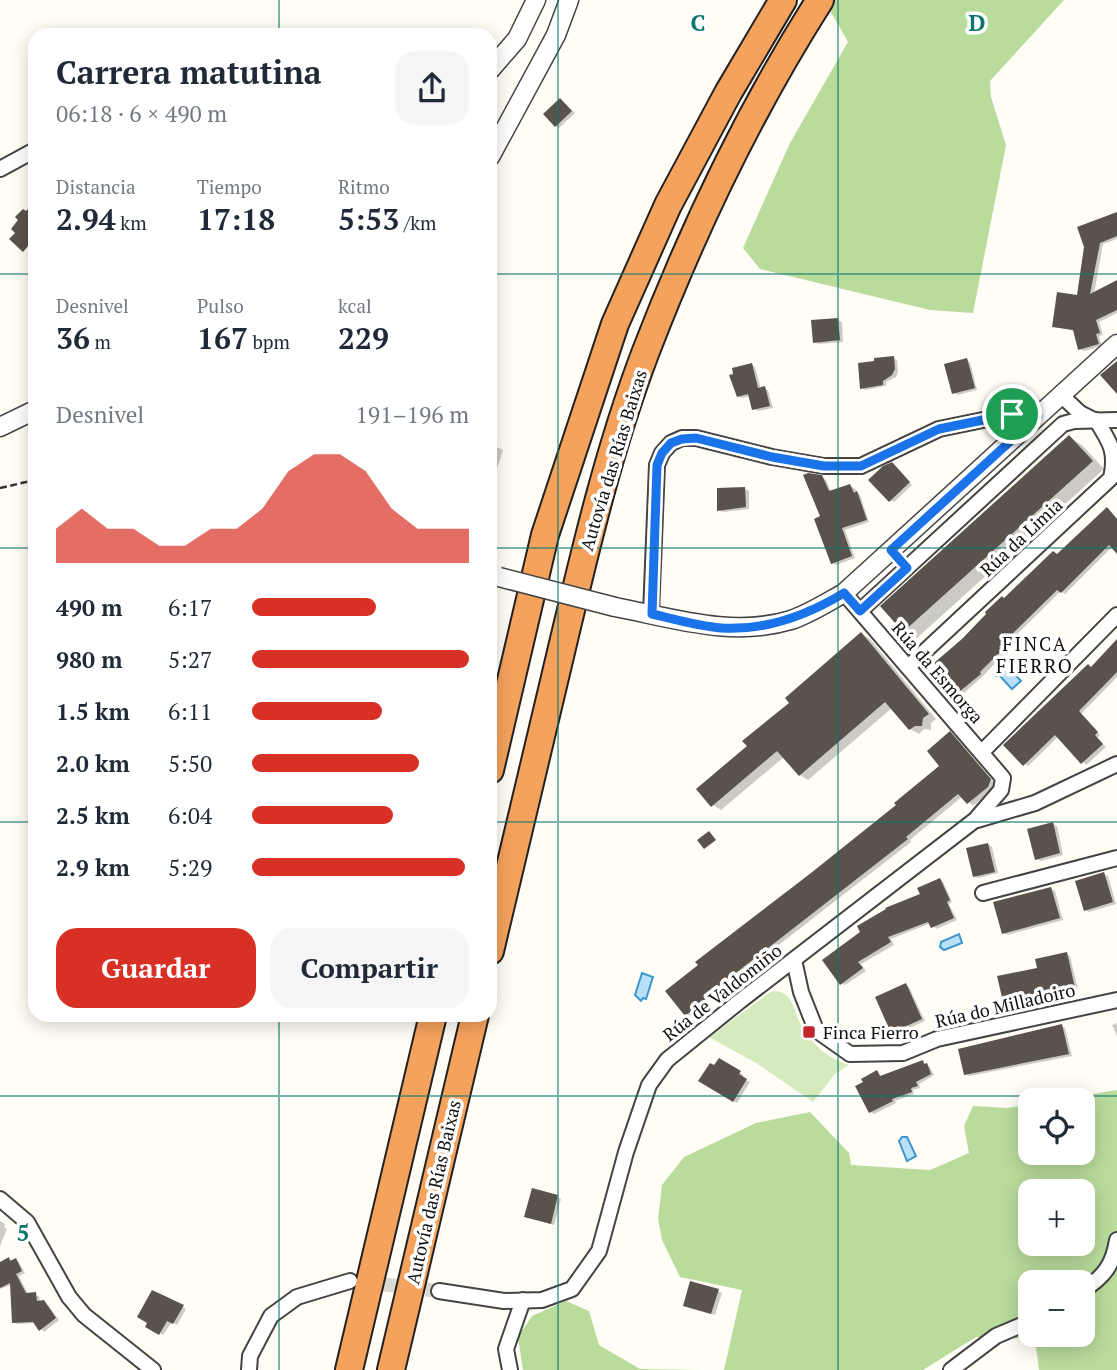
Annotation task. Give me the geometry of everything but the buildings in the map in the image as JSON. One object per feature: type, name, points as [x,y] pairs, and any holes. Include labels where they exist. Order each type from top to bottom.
[{"type":"highway","points":[[497,740],[545,536],[615,324],[668,205],[728,93],[783,0]]},
{"type":"highway","name":"Autovía das Rías Baixas","points":[[497,921],[581,567],[622,423],[646,352],[704,213],[737,145],[820,0]]},
{"type":"highway","points":[[349,1370],[431,1022]]},
{"type":"highway","name":"Autovía das Rías Baixas","points":[[391,1370],[473,1022]]},
{"type":"street","points":[[497,62],[517,39],[536,0]]},
{"type":"street","points":[[497,144],[556,35],[569,0]]},
{"type":"street","points":[[0,169],[28,154]]},
{"type":"street","points":[[497,577],[614,607],[720,628],[758,628],[793,620],[844,593],[1117,344]]},
{"type":"street","points":[[1061,395],[1080,413],[1096,420]]},
{"type":"street","points":[[0,427],[28,413]]},
{"type":"street","points":[[652,614],[657,465],[662,453],[671,443],[696,438],[798,462],[824,466],[861,466],[939,429],[1012,414],[1038,416]]},
{"type":"street","name":"Rúa da Limia","points":[[908,667],[1111,478],[1116,466],[1116,452],[1096,420]]},
{"type":"street","points":[[860,611],[1063,424],[1074,421],[1117,420]]},
{"type":"street","points":[[891,550],[907,568]]},
{"type":"street","name":"Rúa da Esmorga","points":[[844,593],[1003,778]]},
{"type":"street","points":[[982,752],[1117,615]]},
{"type":"street","name":"Rúa de Valdomiño","points":[[975,820],[1035,803],[1117,764]]},
{"type":"street","name":"Rúa de Valdomiño","points":[[439,1291],[503,1301],[542,1300],[572,1289],[600,1251],[626,1152],[649,1085],[667,1060],[975,820],[1001,790],[1003,778]]},
{"type":"street","points":[[983,893],[1116,862]]},
{"type":"street","name":"Rúa do Milladoiro","points":[[794,960],[801,992],[816,1030],[850,1054],[903,1053],[937,1039],[1117,1000]]},
{"type":"street","points":[[0,1199],[27,1222],[69,1297],[84,1315],[153,1370]]},
{"type":"street","points":[[1095,1283],[1101,1279],[1115,1254],[1117,1240]]},
{"type":"street","points":[[249,1370],[250,1356],[271,1316],[297,1297],[350,1281]]},
{"type":"street","points":[[510,1370],[506,1349],[523,1300]]},
{"type":"street","points":[[951,1370],[996,1336],[1018,1327]]},
{"type":"path","points":[[0,488],[28,482]]},
{"type":"green space","points":[[824,0],[1064,0],[990,81],[991,97],[1006,145],[973,313],[930,310],[760,269],[743,248],[790,143],[848,42]]},
{"type":"green space","points":[[772,991],[787,995],[803,1028],[820,1049],[849,1065],[835,1074],[813,1102],[756,1063],[709,1037]]},
{"type":"green space","points":[[1117,1090],[1117,1370],[1039,1370],[1036,1347],[1095,1347],[1095,1270],[1018,1270],[1018,1338],[976,1337],[923,1370],[724,1370],[742,1290],[680,1277],[662,1240],[658,1219],[662,1185],[684,1157],[756,1123],[810,1112],[849,1153],[851,1165],[930,1170],[969,1153],[964,1126],[973,1106],[1018,1106],[1018,1165],[1095,1165],[1095,1094]]},
{"type":"green space","points":[[566,1301],[589,1311],[599,1345],[640,1369],[700,1370],[523,1370],[518,1337],[532,1316]]},
{"type":"water","points":[[1004,663],[1021,681],[1012,689],[999,675],[994,674]]},
{"type":"water","points":[[959,934],[962,943],[944,950],[940,947],[941,942]]},
{"type":"water","points":[[642,973],[653,977],[646,999],[641,1001],[635,995]]},
{"type":"water","points":[[902,1137],[907,1137],[916,1156],[907,1161],[899,1141]]},
{"type":"tunnel","points":[[363,1282],[439,1291]]},
{"type":"place","name":"Finca Fierro","points":[[809,1032]]},
{"type":"district","name":"FINCA FIERRO","points":[[1035,654]]},
{"type":"route","points":[[1012,414],[1038,416],[891,550],[907,568],[860,611],[844,593],[793,620],[758,628],[720,628],[652,614],[657,465],[662,453],[671,443],[696,438],[772,457],[824,466],[861,466],[939,429],[1012,414]]}]
